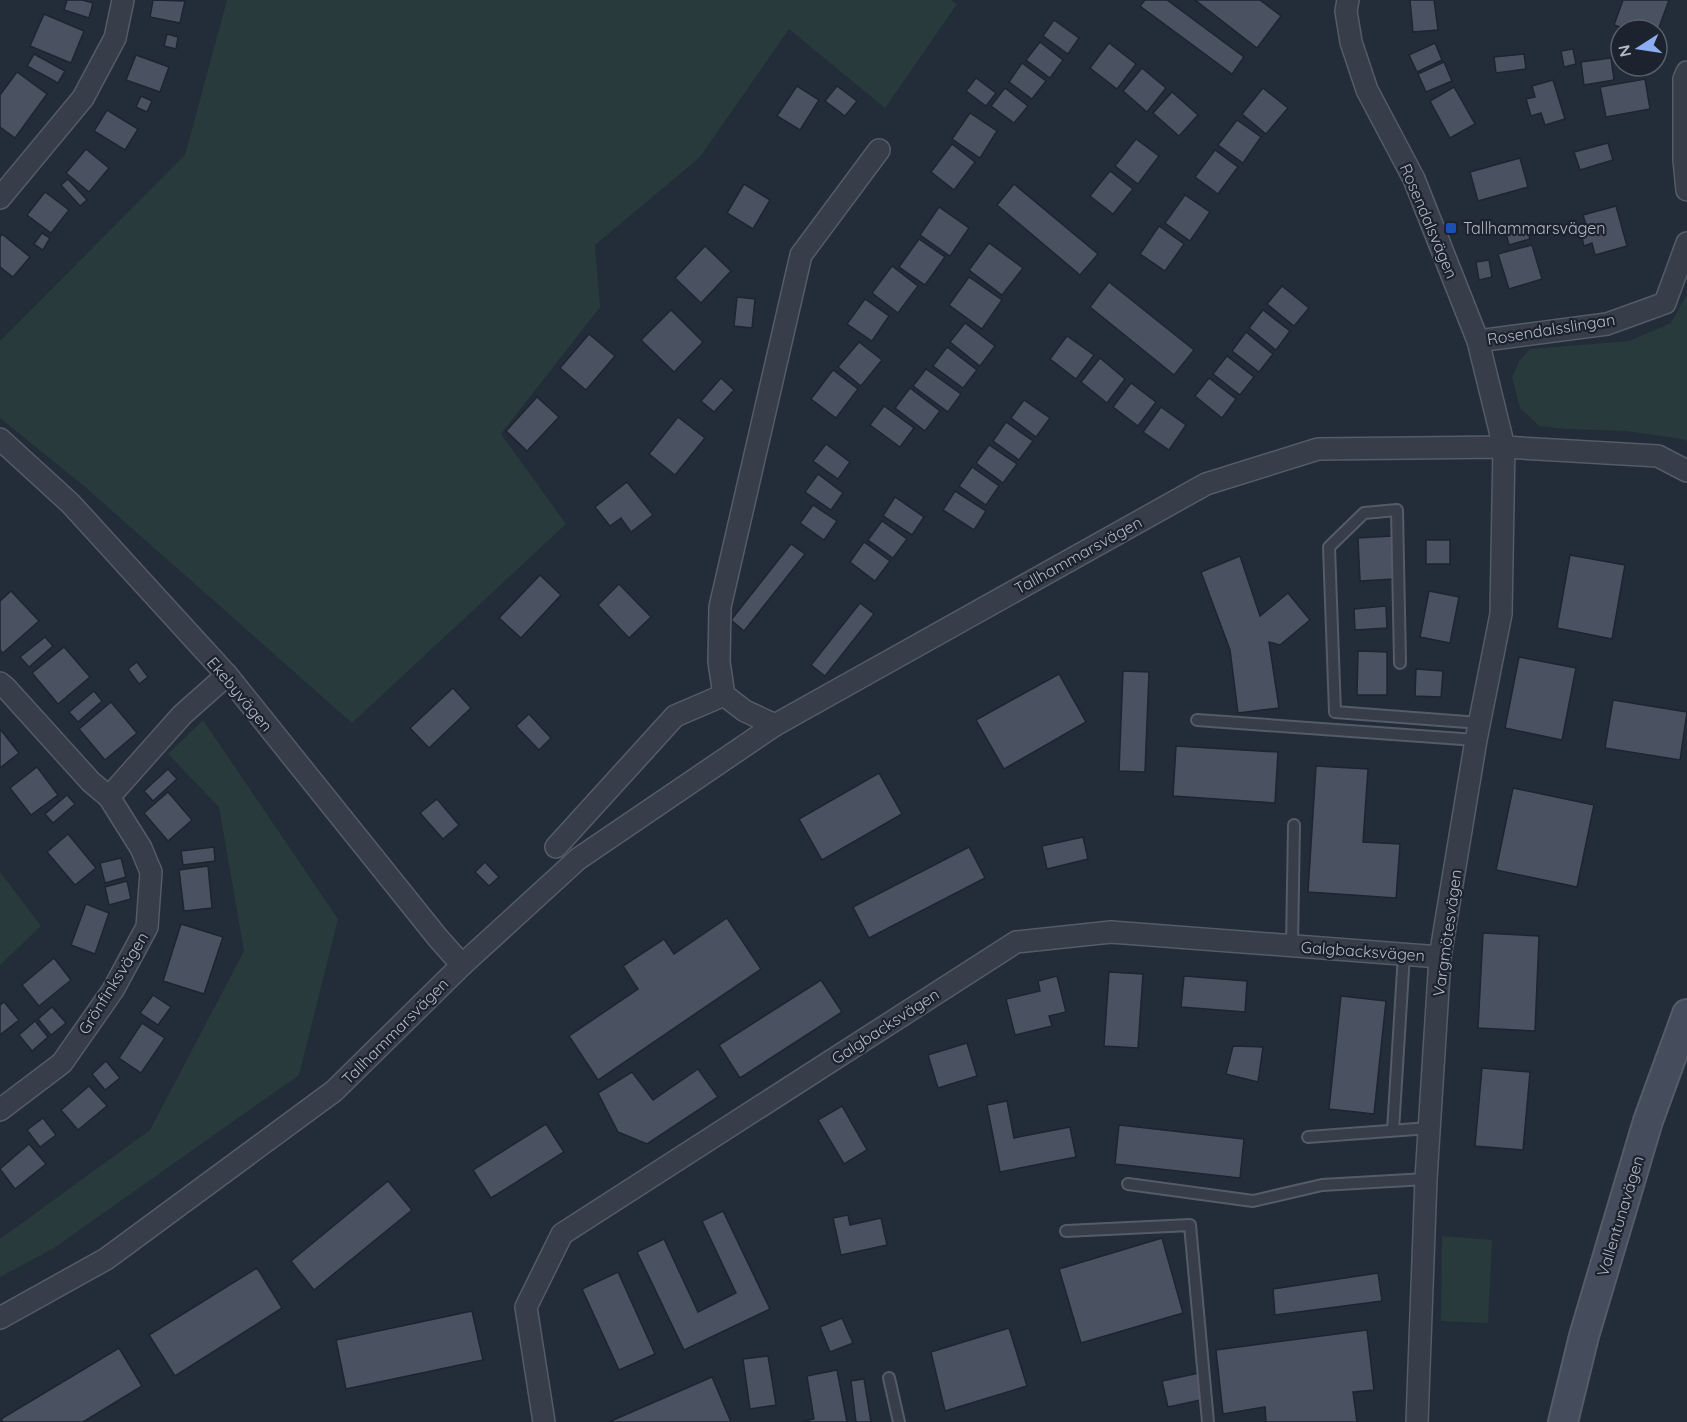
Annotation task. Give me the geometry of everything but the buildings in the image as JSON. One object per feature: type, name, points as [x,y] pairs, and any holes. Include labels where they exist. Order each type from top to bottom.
[{"type":"main road","name":"Vallentunavägen","points":[[1563,1422],[1584,1336],[1648,1121],[1687,1014]]},
{"type":"street","points":[[0,198],[83,98],[115,38],[123,0]]},
{"type":"street","name":"Rosendalsvägen","points":[[1348,0],[1346,11],[1351,42],[1367,90],[1414,179],[1478,340],[1504,447]]},
{"type":"street","points":[[1687,72],[1684,79],[1684,160],[1687,190]]},
{"type":"street","points":[[775,725],[745,711],[724,694],[719,662],[720,607],[801,255],[879,150]]},
{"type":"street","name":"Rosendalsslingan","points":[[1478,340],[1607,324],[1665,303],[1687,243]]},
{"type":"street","name":"Ekebyvägen","points":[[0,439],[70,503],[227,675],[462,965]]},
{"type":"street","name":"Tallhammarsvägen","points":[[0,1318],[106,1259],[334,1091],[462,965],[578,859],[775,725],[1206,484],[1318,449],[1504,447],[1658,456],[1687,471]]},
{"type":"street","name":"Vargmötesvägen","points":[[1417,1422],[1426,1179],[1440,957],[1478,732],[1501,614],[1504,447]]},
{"type":"street","points":[[109,797],[182,715],[227,675]]},
{"type":"street","name":"Grönfinksvägen","points":[[0,683],[91,782],[109,797],[141,848],[151,872],[147,927],[113,990],[62,1063],[0,1110]]},
{"type":"street","points":[[556,847],[675,716],[724,694]]},
{"type":"street","name":"Galgbacksvägen","points":[[544,1422],[526,1307],[562,1234],[1016,942],[1111,932],[1440,957]]},
{"type":"lane","points":[[1400,663],[1397,510],[1364,513],[1329,547],[1335,712],[1478,732]]},
{"type":"lane","points":[[1197,720],[1478,732]]},
{"type":"lane","points":[[1292,946],[1294,825]]},
{"type":"lane","points":[[1393,1130],[1404,954]]},
{"type":"lane","points":[[1308,1137],[1429,1128]]},
{"type":"lane","points":[[1128,1184],[1253,1201],[1322,1185],[1426,1179]]},
{"type":"lane","points":[[1066,1231],[1190,1225],[1208,1422]]},
{"type":"lane","points":[[889,1378],[899,1422]]},
{"type":"shaded area","points":[[227,0],[951,0],[957,4],[885,108],[789,29],[700,157],[595,245],[600,307],[501,434],[566,524],[352,723],[84,486],[0,418],[0,341],[185,155]]},
{"type":"shaded area","points":[[1687,294],[1687,441],[1626,431],[1539,426],[1520,408],[1512,377],[1520,360],[1530,349],[1629,341],[1671,323]]},
{"type":"shaded area","points":[[203,720],[338,919],[299,1075],[54,1248],[0,1277],[0,1239],[150,1130],[244,951],[219,807],[168,754]]},
{"type":"shaded area","points":[[0,872],[41,926],[0,965]]},
{"type":"shaded area","points":[[1442,1236],[1492,1240],[1488,1323],[1441,1321]]},
{"type":"place","name":"Tallhammarsvägen","points":[[1451,228]]}]
